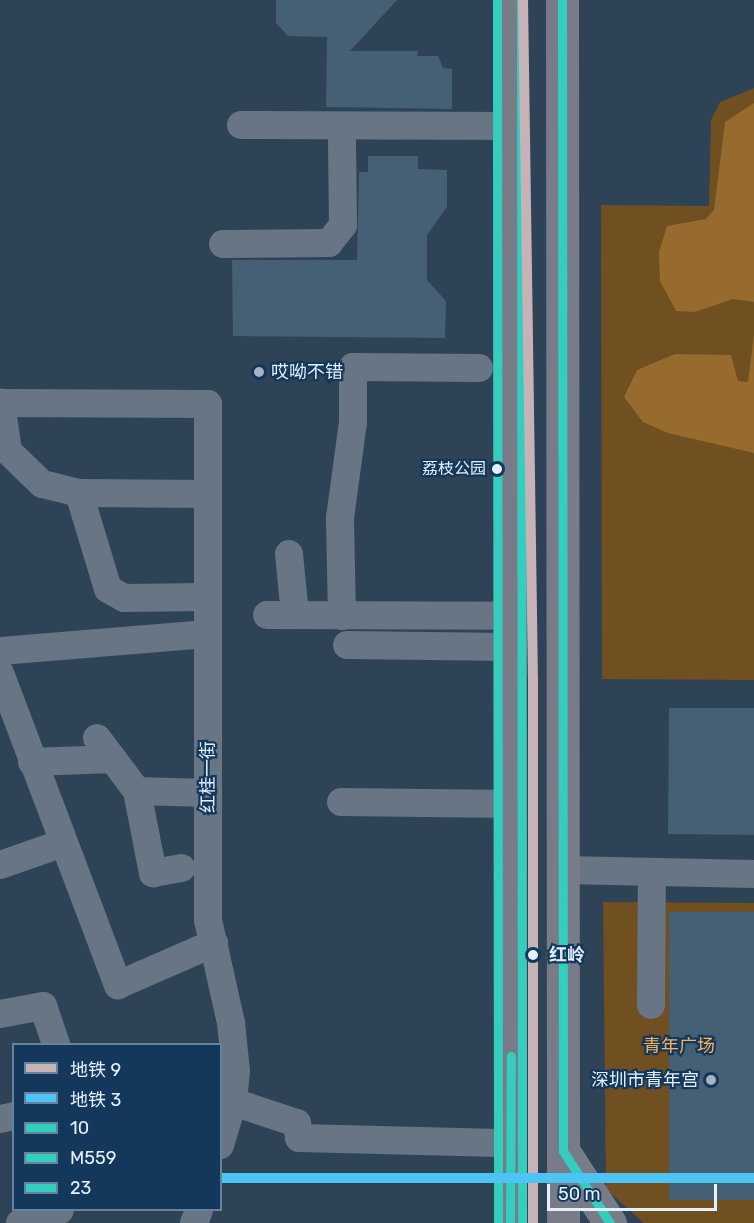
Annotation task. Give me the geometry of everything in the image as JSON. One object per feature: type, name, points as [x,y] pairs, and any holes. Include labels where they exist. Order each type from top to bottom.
[{"type":"main road","points":[[509,0],[511,126],[510,1223]]},
{"type":"main road","points":[[562,0],[563,1223]]},
{"type":"main road","points":[[564,1151],[610,1223]]},
{"type":"street","points":[[241,124],[511,126]]},
{"type":"street","points":[[223,244],[328,243],[343,225],[342,142]]},
{"type":"street","points":[[342,616],[340,518],[352,422],[353,367],[478,368],[453,355]]},
{"type":"street","name":"红桂一街","points":[[79,493],[42,484],[8,451],[1,403],[208,404],[208,920],[214,943],[233,1102],[222,1138]]},
{"type":"street","points":[[207,597],[124,598],[108,589],[79,493],[208,494]]},
{"type":"street","points":[[289,554],[295,615]]},
{"type":"street","points":[[267,615],[342,616],[510,632]]},
{"type":"street","points":[[346,645],[510,632]]},
{"type":"street","points":[[0,651],[207,634]]},
{"type":"street","points":[[0,673],[118,985],[214,943]]},
{"type":"street","points":[[32,762],[105,748],[137,791],[153,873],[182,868]]},
{"type":"street","points":[[137,791],[208,793]]},
{"type":"street","points":[[341,802],[510,804]]},
{"type":"street","points":[[0,865],[63,843]]},
{"type":"street","points":[[563,870],[754,874]]},
{"type":"street","points":[[651,1005],[652,872]]},
{"type":"street","points":[[0,1014],[44,1006],[56,1043]]},
{"type":"street","points":[[233,1102],[297,1123],[299,1138],[511,1143]]},
{"type":"street","points":[[20,1223],[49,1211]]},
{"type":"green space","points":[[754,88],[754,680],[602,679],[601,205],[709,206],[711,120],[720,102]]},
{"type":"green space","name":"青年广场","points":[[603,902],[754,903],[754,1223],[644,1223],[606,1189]]},
{"type":"shaded area","points":[[754,103],[754,302],[733,299],[695,312],[676,311],[660,281],[659,252],[667,226],[706,219],[714,210],[725,122]]},
{"type":"shaded area","points":[[754,335],[754,453],[668,433],[643,422],[624,397],[637,370],[675,354],[731,355],[738,381],[748,382]]},
{"type":"building","points":[[276,0],[397,0],[350,51],[418,51],[417,56],[438,56],[443,68],[452,69],[452,109],[326,107],[327,37],[288,36],[276,23]]},
{"type":"building","points":[[368,156],[418,156],[418,169],[447,170],[447,207],[427,235],[427,280],[446,301],[445,338],[233,336],[232,260],[357,260],[359,172],[368,172]]},
{"type":"building","points":[[669,708],[754,708],[754,835],[668,834]]},
{"type":"building","name":"深圳市青年宫","points":[[669,912],[754,912],[754,1200],[669,1200]]},
{"type":"metro line","name":"9","points":[[523,0],[533,679],[533,1223]]},
{"type":"metro line","name":"3","points":[[222,1178],[754,1178]]},
{"type":"transit line","name":"M559","points":[[497,0],[498,1223]]},
{"type":"transit line","name":"23","points":[[521,0],[522,1223]]},
{"type":"transit line","name":"10","points":[[562,0],[563,1151],[610,1223]]},
{"type":"transit line","name":"10","points":[[510,1223],[511,1056]]},
{"type":"place","name":"哎呦不错","points":[[259,372]]},
{"type":"place","name":"荔枝公园","points":[[497,469]]},
{"type":"place","name":"红岭","points":[[533,955]]},
{"type":"place","name":"深圳市青年宫","points":[[711,1080]]}]
